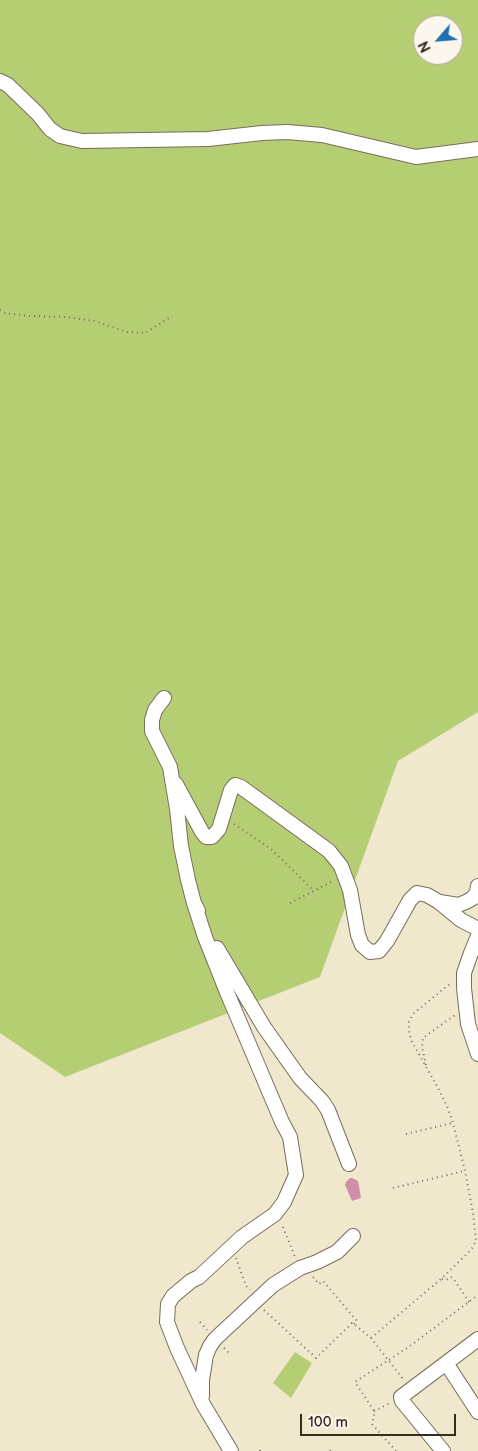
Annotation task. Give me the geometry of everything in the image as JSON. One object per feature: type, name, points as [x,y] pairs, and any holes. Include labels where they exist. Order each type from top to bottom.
[{"type":"street","points":[[0,81],[8,85],[38,114],[50,129],[60,136],[82,141],[208,139],[287,132],[322,135],[416,157],[478,149]]},
{"type":"street","points":[[164,698],[155,710],[152,720],[152,731],[170,767],[181,846],[194,903],[226,990],[290,1137],[296,1175],[284,1202],[275,1214],[242,1237],[199,1277],[173,1296],[168,1304],[167,1322],[169,1328],[203,1404],[231,1451]]},
{"type":"street","points":[[172,778],[206,837],[212,837],[220,829],[231,790],[235,786],[241,787],[329,851],[341,866],[350,890],[358,935],[362,945],[370,952],[379,950],[387,941],[410,900],[417,893],[426,895],[439,902],[461,920],[477,936],[464,973],[468,1024],[477,1045]]},
{"type":"street","points":[[439,902],[458,905],[466,902],[477,892],[478,886]]},
{"type":"street","points":[[194,903],[212,940],[264,1027],[300,1078],[328,1110],[349,1164]]},
{"type":"street","points":[[203,1404],[203,1368],[210,1346],[216,1339],[272,1285],[300,1268],[337,1252],[353,1236]]},
{"type":"street","points":[[442,1451],[402,1401],[406,1393],[478,1339]]},
{"type":"street","points":[[446,1363],[478,1412]]},
{"type":"path","points":[[0,310],[5,313],[30,316],[66,316],[95,321],[127,332],[145,333],[172,316]]},
{"type":"path","points":[[226,809],[234,825],[271,849],[313,890]]},
{"type":"path","points":[[290,903],[313,890],[345,876]]},
{"type":"path","points":[[371,1338],[441,1279],[471,1250],[476,1241],[465,1171],[453,1123],[447,1106],[411,1040],[409,1022],[413,1014],[464,973]]},
{"type":"path","points":[[427,1068],[422,1047],[423,1038],[467,1007]]},
{"type":"path","points":[[406,1134],[453,1123]]},
{"type":"path","points":[[393,1188],[465,1171]]},
{"type":"path","points":[[283,1227],[300,1268]]},
{"type":"path","points":[[235,1256],[246,1286],[255,1300],[316,1358],[357,1321],[323,1281],[319,1284],[313,1277]]},
{"type":"path","points":[[441,1279],[453,1278],[469,1302]]},
{"type":"path","points":[[396,1451],[372,1424],[374,1411],[354,1382],[410,1346],[478,1295]]},
{"type":"path","points":[[354,1324],[371,1338],[388,1360],[406,1393],[374,1411]]},
{"type":"green space","points":[[0,0],[478,0],[478,712],[398,761],[320,977],[65,1077],[0,1033]]},
{"type":"green space","points":[[295,1352],[312,1363],[291,1398],[273,1383]]},
{"type":"building","points":[[350,1178],[358,1181],[361,1198],[352,1201],[345,1185]]}]
